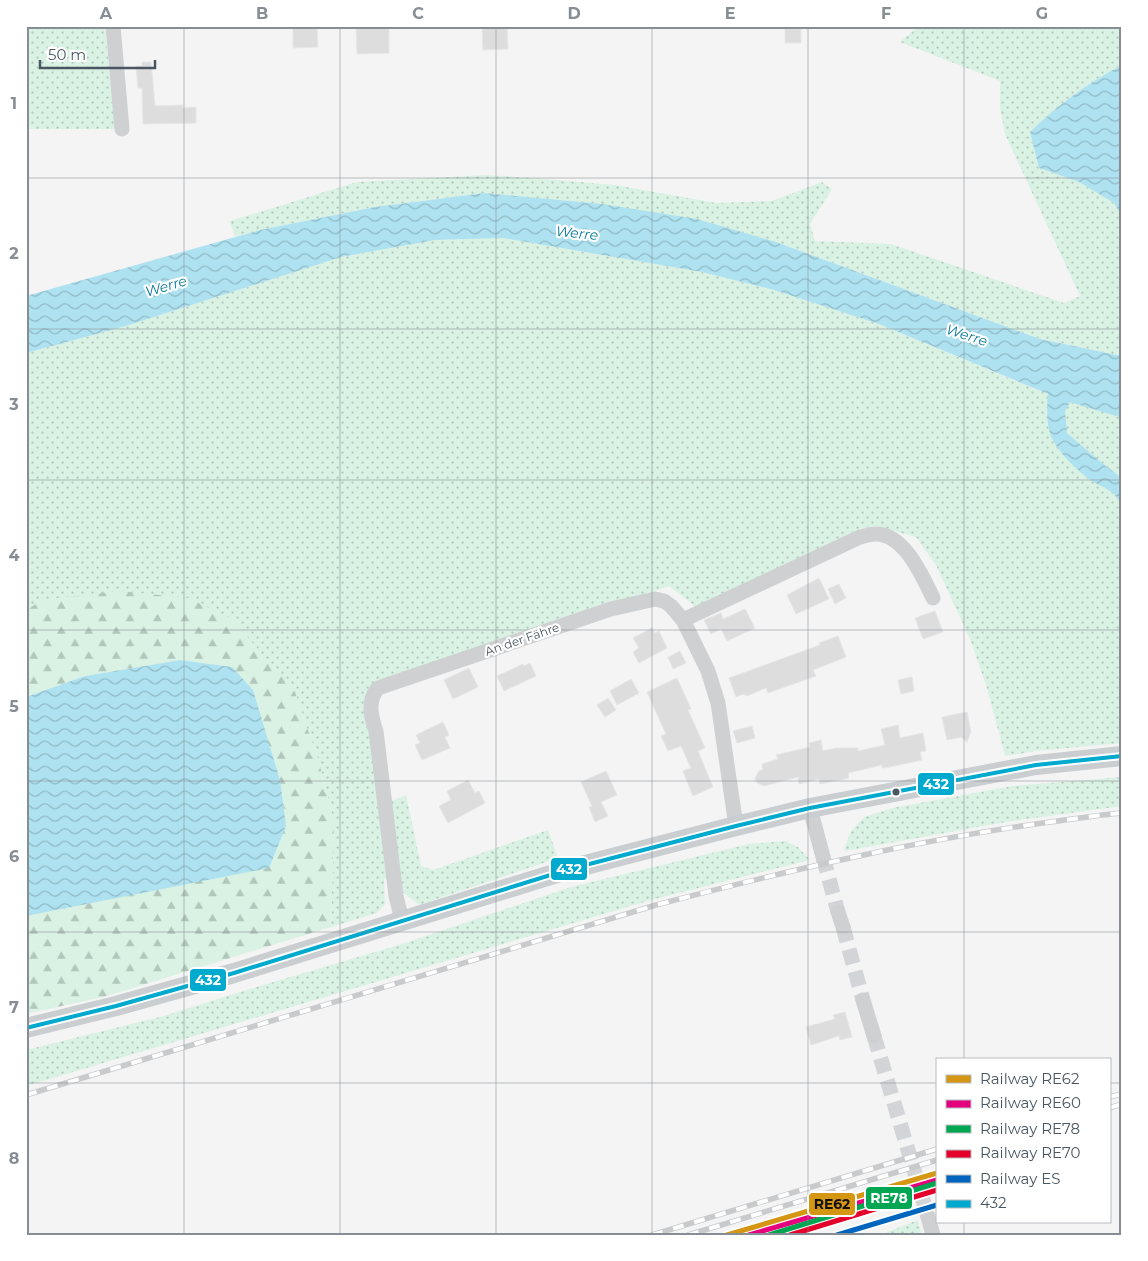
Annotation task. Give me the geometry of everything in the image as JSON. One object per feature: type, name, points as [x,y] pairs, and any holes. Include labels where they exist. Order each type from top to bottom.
[{"type":"main road","points":[[26,1028],[116,1006],[224,976],[570,869],[736,826],[810,808],[1036,765],[1122,756]]},
{"type":"street","points":[[113,26],[122,129]]},
{"type":"street","points":[[683,620],[860,537],[876,534],[894,540],[903,548],[916,564],[933,598]]},
{"type":"street","name":"An der Fähre","points":[[402,920],[396,896],[376,731],[371,718],[371,704],[374,693],[378,688],[611,609],[655,599],[671,606],[683,620],[708,672],[718,703],[736,826]]},
{"type":"street","points":[[810,808],[823,857]]},
{"type":"street","points":[[838,912],[843,927]]},
{"type":"street","points":[[864,1000],[874,1036]]},
{"type":"street","points":[[928,1217],[933,1235]]},
{"type":"green space","points":[[26,26],[105,26],[115,129],[26,129]]},
{"type":"green space","points":[[919,26],[1122,26],[1122,65],[1073,95],[1030,132],[1039,168],[1079,182],[1114,203],[1122,217],[1122,356],[1040,339],[776,242],[484,193],[375,207],[260,230],[235,237],[230,221],[357,182],[486,175],[615,185],[716,203],[772,201],[822,182],[832,189],[810,224],[815,241],[891,244],[1064,303],[1080,296],[1005,134],[1000,108],[1000,81],[900,42]]},
{"type":"green space","points":[[503,238],[702,272],[774,290],[879,324],[1047,394],[1122,418],[1122,743],[1036,751],[1005,756],[987,688],[970,639],[936,565],[916,537],[876,526],[859,529],[696,607],[669,586],[374,686],[380,806],[406,795],[421,866],[433,870],[548,830],[558,858],[419,905],[384,878],[385,904],[377,913],[331,927],[334,822],[319,762],[295,692],[42,600],[26,611],[26,353],[126,326],[341,257],[435,240]]},
{"type":"green space","points":[[120,591],[188,598],[232,619],[295,692],[319,762],[334,822],[331,927],[107,996],[26,1014],[26,916],[138,893],[232,667],[180,660],[85,676],[26,697],[26,611],[41,600]]},
{"type":"green space","points":[[1122,777],[1122,806],[1006,822],[844,850],[851,831],[864,817],[892,808],[1013,786]]},
{"type":"green space","points":[[785,841],[798,847],[810,860],[651,900],[26,1086],[26,1050],[164,1016],[399,945],[571,887],[749,844]]},
{"type":"green space","points":[[918,1220],[921,1232],[919,1235],[880,1235]]},
{"type":"water","points":[[1122,65],[1122,217],[1114,203],[1079,182],[1039,168],[1030,132],[1073,95]]},
{"type":"water","name":"Werre","points":[[484,193],[602,204],[697,219],[776,242],[1040,339],[1122,356],[1122,418],[1070,402],[1065,411],[1067,433],[1122,478],[1122,508],[1114,494],[1092,481],[1068,461],[1054,442],[1049,431],[1048,394],[879,324],[774,290],[702,272],[503,238],[435,240],[341,257],[126,326],[26,353],[26,296],[260,230],[375,207]]},
{"type":"water","points":[[180,660],[232,667],[253,690],[280,780],[286,826],[269,868],[26,916],[26,697],[85,676]]},
{"type":"building","points":[[317,26],[318,47],[293,48],[293,27]]},
{"type":"building","points":[[356,26],[389,26],[389,53],[357,54]]},
{"type":"building","points":[[482,26],[507,26],[508,49],[483,50]]},
{"type":"building","points":[[785,29],[801,29],[801,43],[785,43]]},
{"type":"building","points":[[142,62],[151,62],[155,106],[183,105],[183,108],[196,107],[196,123],[143,124],[142,88],[138,88],[136,66],[142,66]]},
{"type":"building","points":[[819,578],[829,599],[796,614],[787,595]]},
{"type":"building","points":[[839,584],[846,598],[835,604],[828,589]]},
{"type":"building","points":[[745,609],[755,628],[727,641],[721,629],[711,634],[704,620],[721,613],[723,619]]},
{"type":"building","points":[[935,611],[943,632],[923,639],[915,618]]},
{"type":"building","points":[[652,628],[655,633],[659,631],[667,648],[639,663],[633,652],[639,648],[633,638]]},
{"type":"building","points":[[838,636],[846,657],[813,670],[816,676],[768,693],[766,688],[747,696],[743,694],[736,697],[729,678],[820,645],[819,643]]},
{"type":"building","points":[[680,651],[686,663],[673,669],[668,657]]},
{"type":"building","points":[[530,663],[536,676],[504,691],[497,676],[523,664],[524,666]]},
{"type":"building","points":[[469,668],[478,687],[453,699],[444,680]]},
{"type":"building","points":[[912,677],[914,691],[901,694],[898,680]]},
{"type":"building","points":[[677,678],[691,709],[688,710],[705,748],[698,751],[713,787],[693,796],[683,771],[691,768],[681,746],[668,751],[661,736],[666,734],[647,692]]},
{"type":"building","points":[[631,679],[639,693],[617,705],[610,691]]},
{"type":"building","points":[[608,698],[616,710],[605,717],[597,705]]},
{"type":"building","points":[[967,712],[971,732],[967,742],[961,737],[947,740],[942,717]]},
{"type":"building","points":[[443,722],[449,735],[445,737],[450,748],[422,760],[415,745],[420,743],[416,735]]},
{"type":"building","points":[[898,725],[900,738],[923,733],[926,751],[920,752],[922,760],[882,768],[882,765],[848,773],[849,778],[820,784],[819,779],[799,784],[798,777],[764,786],[757,783],[755,778],[759,771],[763,770],[762,764],[778,759],[776,755],[810,747],[809,743],[821,740],[823,751],[836,748],[858,748],[858,751],[885,745],[881,729]]},
{"type":"building","points":[[752,726],[755,738],[737,743],[733,731]]},
{"type":"building","points":[[606,771],[617,795],[601,802],[608,816],[595,822],[589,807],[592,806],[581,782]]},
{"type":"building","points":[[468,780],[475,793],[479,791],[485,803],[448,823],[439,806],[451,800],[447,791]]},
{"type":"building","points":[[845,1012],[852,1037],[840,1040],[839,1036],[811,1045],[806,1027],[835,1019],[833,1015]]},
{"type":"tunnel","points":[[823,857],[838,912]]},
{"type":"tunnel","points":[[843,927],[863,1000]]},
{"type":"tunnel","points":[[874,1036],[928,1217]]},
{"type":"railway","points":[[26,1095],[656,905],[705,892],[901,847],[1000,829],[1122,813]]},
{"type":"railway","points":[[1110,1097],[1122,1094]]},
{"type":"railway","points":[[1110,1108],[1122,1104]]},
{"type":"railway","points":[[652,1235],[936,1149]]},
{"type":"railway","points":[[688,1235],[936,1160]]},
{"type":"rail line","name":"RE62","points":[[727,1235],[936,1173]]},
{"type":"rail line","name":"RE60","points":[[749,1235],[936,1180]]},
{"type":"rail line","name":"RE78","points":[[769,1235],[936,1183]]},
{"type":"rail line","name":"RE70","points":[[790,1235],[936,1190]]},
{"type":"rail line","name":"ES","points":[[837,1235],[936,1205]]},
{"type":"transit line","name":"432","points":[[26,1028],[116,1006],[234,973],[570,869],[736,826],[810,808],[1036,765],[1122,756]]}]
